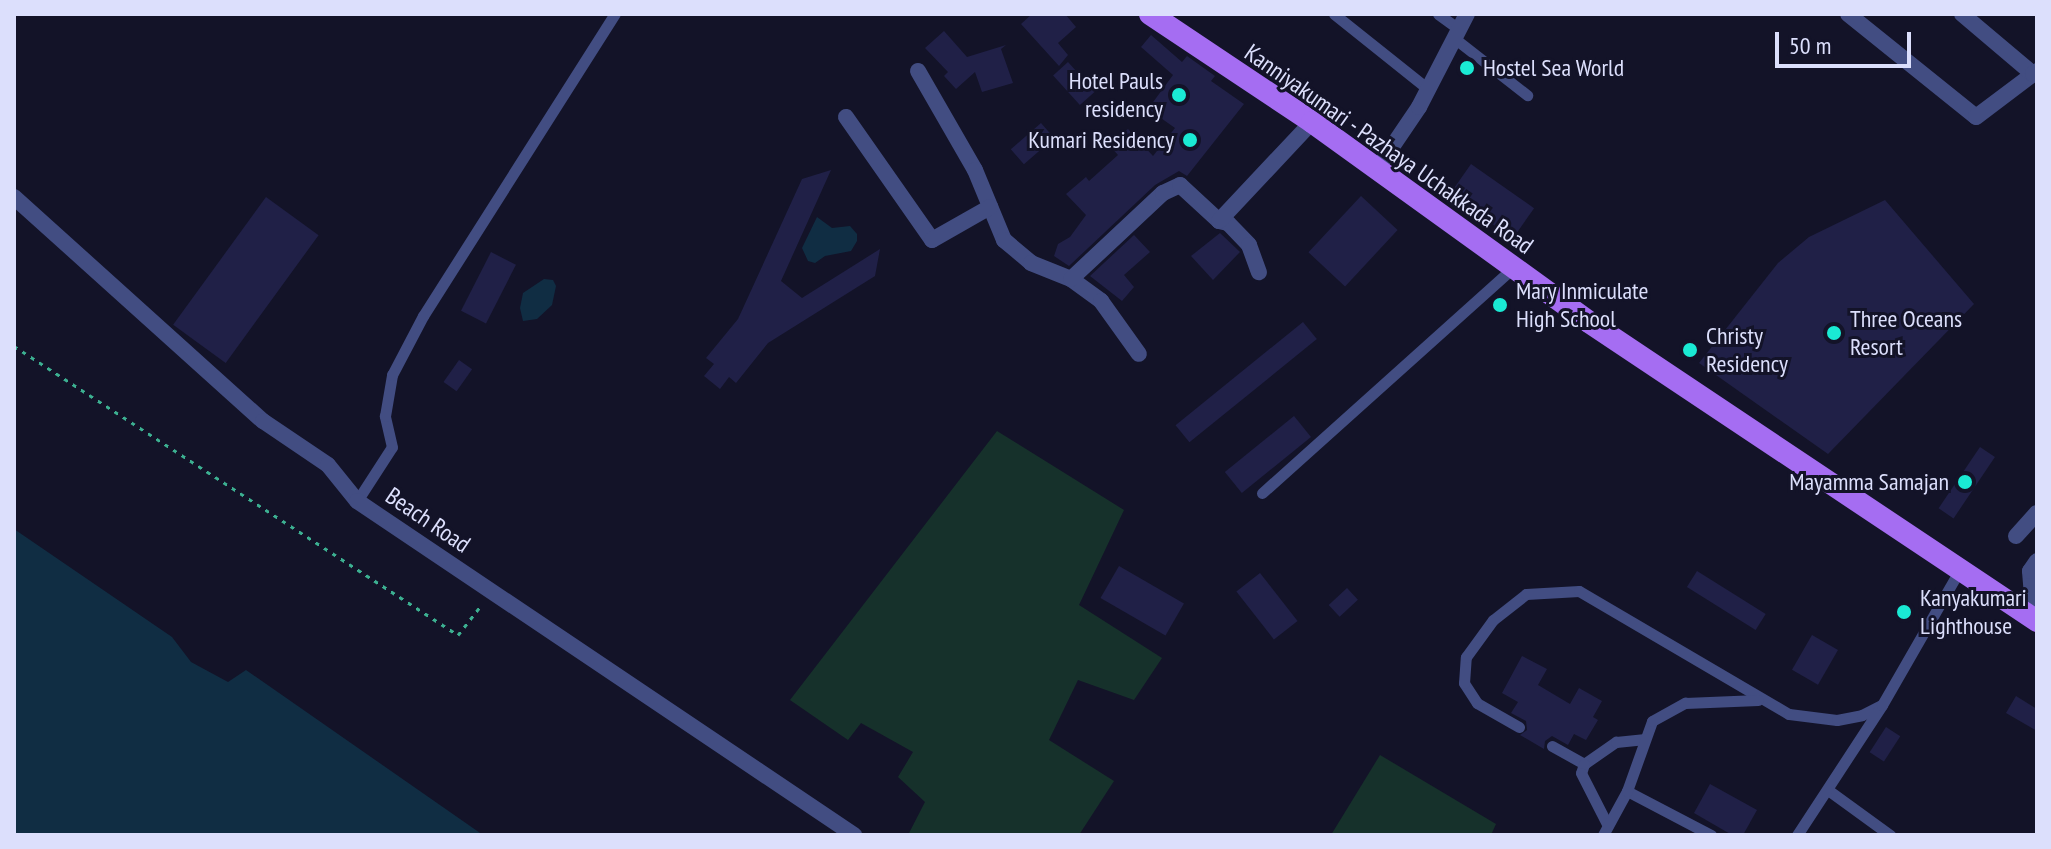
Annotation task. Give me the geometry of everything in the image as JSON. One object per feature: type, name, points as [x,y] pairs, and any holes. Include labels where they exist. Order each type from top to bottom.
[{"type":"main road","name":"Kanniyakumari - Pazhaya Uchakkada Road","points":[[1158,16],[1312,122],[1512,269],[2036,621]]},
{"type":"street","points":[[1848,14],[1976,117],[2035,72],[1962,14]]},
{"type":"street","points":[[1377,169],[1428,89],[1460,27]]},
{"type":"street","points":[[918,71],[975,170],[1004,240],[1031,263],[1071,279],[1101,301],[1139,354]]},
{"type":"street","points":[[846,117],[932,240],[990,207]]},
{"type":"street","points":[[1219,221],[1312,122]]},
{"type":"street","points":[[1071,279],[1163,193],[1180,185],[1219,221],[1228,223],[1249,245],[1259,272]]},
{"type":"street","name":"Beach Road","points":[[14,197],[263,421],[328,465],[357,501],[854,835]]},
{"type":"street","points":[[2016,536],[2037,513]]},
{"type":"street","points":[[2036,621],[2030,571],[2037,561]]},
{"type":"lane","points":[[357,501],[392,447],[385,416],[392,375],[423,316],[615,14]]},
{"type":"lane","points":[[1334,14],[1428,89]]},
{"type":"lane","points":[[1438,14],[1460,27],[1527,95]]},
{"type":"lane","points":[[1262,493],[1512,269]]},
{"type":"lane","points":[[1797,835],[1882,705],[1959,571]]},
{"type":"lane","points":[[1519,727],[1477,703],[1464,683],[1466,657],[1493,620],[1526,594],[1579,591],[1760,700],[1789,714],[1837,720],[1862,715],[1882,705]]},
{"type":"lane","points":[[1606,830],[1627,791],[1643,739],[1652,721],[1685,703],[1760,700]]},
{"type":"lane","points":[[1606,830],[1581,773],[1584,764],[1616,742],[1643,739]]},
{"type":"lane","points":[[1552,746],[1584,764]]},
{"type":"lane","points":[[1828,790],[1890,835]]},
{"type":"lane","points":[[1627,791],[1711,835]]},
{"type":"path","points":[[14,346],[458,635],[491,591]]},
{"type":"green space","points":[[997,431],[1124,510],[1079,605],[1162,658],[1134,700],[1078,680],[1049,740],[1114,781],[1079,835],[908,835],[925,802],[898,777],[913,752],[861,723],[848,740],[790,700]]},
{"type":"green space","points":[[1380,755],[1496,824],[1491,835],[1331,835]]},
{"type":"water","points":[[817,217],[832,228],[850,226],[857,234],[851,251],[825,256],[815,263],[808,261],[802,248]]},
{"type":"water","points":[[544,279],[553,280],[556,286],[552,305],[537,319],[523,321],[520,308],[523,293]]},
{"type":"water","points":[[14,529],[172,637],[191,662],[228,682],[246,670],[483,835],[14,835]]},
{"type":"building","points":[[1032,14],[1065,14],[1076,27],[1058,43],[1068,55],[1059,66],[1021,24]]},
{"type":"building","points":[[944,31],[967,57],[1006,45],[1001,49],[1013,83],[982,92],[975,72],[956,89],[944,76],[948,72],[925,48]]},
{"type":"building","points":[[1151,35],[1182,62],[1187,56],[1215,76],[1211,81],[1244,104],[1187,176],[1179,171],[1155,185],[1069,266],[1054,256],[1058,244],[1070,237],[1086,215],[1066,194],[1086,177],[1089,181],[1118,155],[1109,145],[1128,129],[1153,156],[1175,128],[1148,109],[1173,75],[1141,47]]},
{"type":"building","points":[[1068,62],[1095,92],[1080,105],[1053,75]]},
{"type":"building","points":[[1041,123],[1054,138],[1024,164],[1011,149]]},
{"type":"building","points":[[1471,164],[1534,208],[1513,238],[1450,194]]},
{"type":"building","points":[[831,170],[781,281],[802,298],[880,249],[875,276],[768,343],[736,383],[729,377],[720,389],[704,376],[714,364],[706,358],[738,319],[802,179]]},
{"type":"building","points":[[1361,196],[1398,230],[1345,286],[1308,252]]},
{"type":"building","points":[[266,197],[319,235],[226,363],[173,325]]},
{"type":"building","name":"Three Oceans Resort","points":[[1885,200],[1974,304],[1828,454],[1699,363],[1778,263],[1809,237]]},
{"type":"building","points":[[1220,233],[1240,252],[1213,280],[1191,256]]},
{"type":"building","points":[[1134,235],[1150,252],[1124,275],[1134,287],[1122,301],[1090,276]]},
{"type":"building","points":[[491,252],[516,265],[486,324],[461,311]]},
{"type":"building","points":[[1303,322],[1317,339],[1189,442],[1176,425]]},
{"type":"building","points":[[459,360],[472,369],[457,391],[444,382]]},
{"type":"building","points":[[1294,416],[1311,437],[1242,493],[1225,472]]},
{"type":"building","name":"Mayamma Samajan","points":[[1980,447],[1995,457],[1954,518],[1939,508]]},
{"type":"building","points":[[1119,566],[1184,604],[1165,636],[1100,598]]},
{"type":"building","points":[[1697,571],[1766,614],[1756,630],[1687,587]]},
{"type":"building","points":[[1260,573],[1298,621],[1274,640],[1236,591]]},
{"type":"building","points":[[1347,588],[1358,600],[1340,617],[1329,605]]},
{"type":"building","points":[[1812,635],[1838,650],[1818,685],[1792,670]]},
{"type":"building","points":[[1522,656],[1547,669],[1538,685],[1570,704],[1579,688],[1602,701],[1593,717],[1598,720],[1586,740],[1574,734],[1568,745],[1552,736],[1545,741],[1544,749],[1520,735],[1527,730],[1526,721],[1511,713],[1518,702],[1502,693]]},
{"type":"building","points":[[2016,696],[2037,709],[2037,731],[2006,713]]},
{"type":"building","points":[[1886,727],[1900,736],[1884,761],[1870,752]]},
{"type":"building","points":[[1710,784],[1757,810],[1743,835],[1732,835],[1694,813]]},
{"type":"place","name":"Hostel Sea World","points":[[1467,68]]},
{"type":"place","name":"Hotel Pauls residency","points":[[1179,95]]},
{"type":"place","name":"Kumari Residency","points":[[1190,140]]},
{"type":"place","name":"Mary Inmiculate High School","points":[[1500,305]]},
{"type":"place","name":"Three Oceans Resort","points":[[1834,333]]},
{"type":"place","name":"Christy Residency","points":[[1690,350]]},
{"type":"place","name":"Mayamma Samajan","points":[[1965,482]]},
{"type":"place","name":"Kanyakumari Lighthouse","points":[[1904,612]]}]
